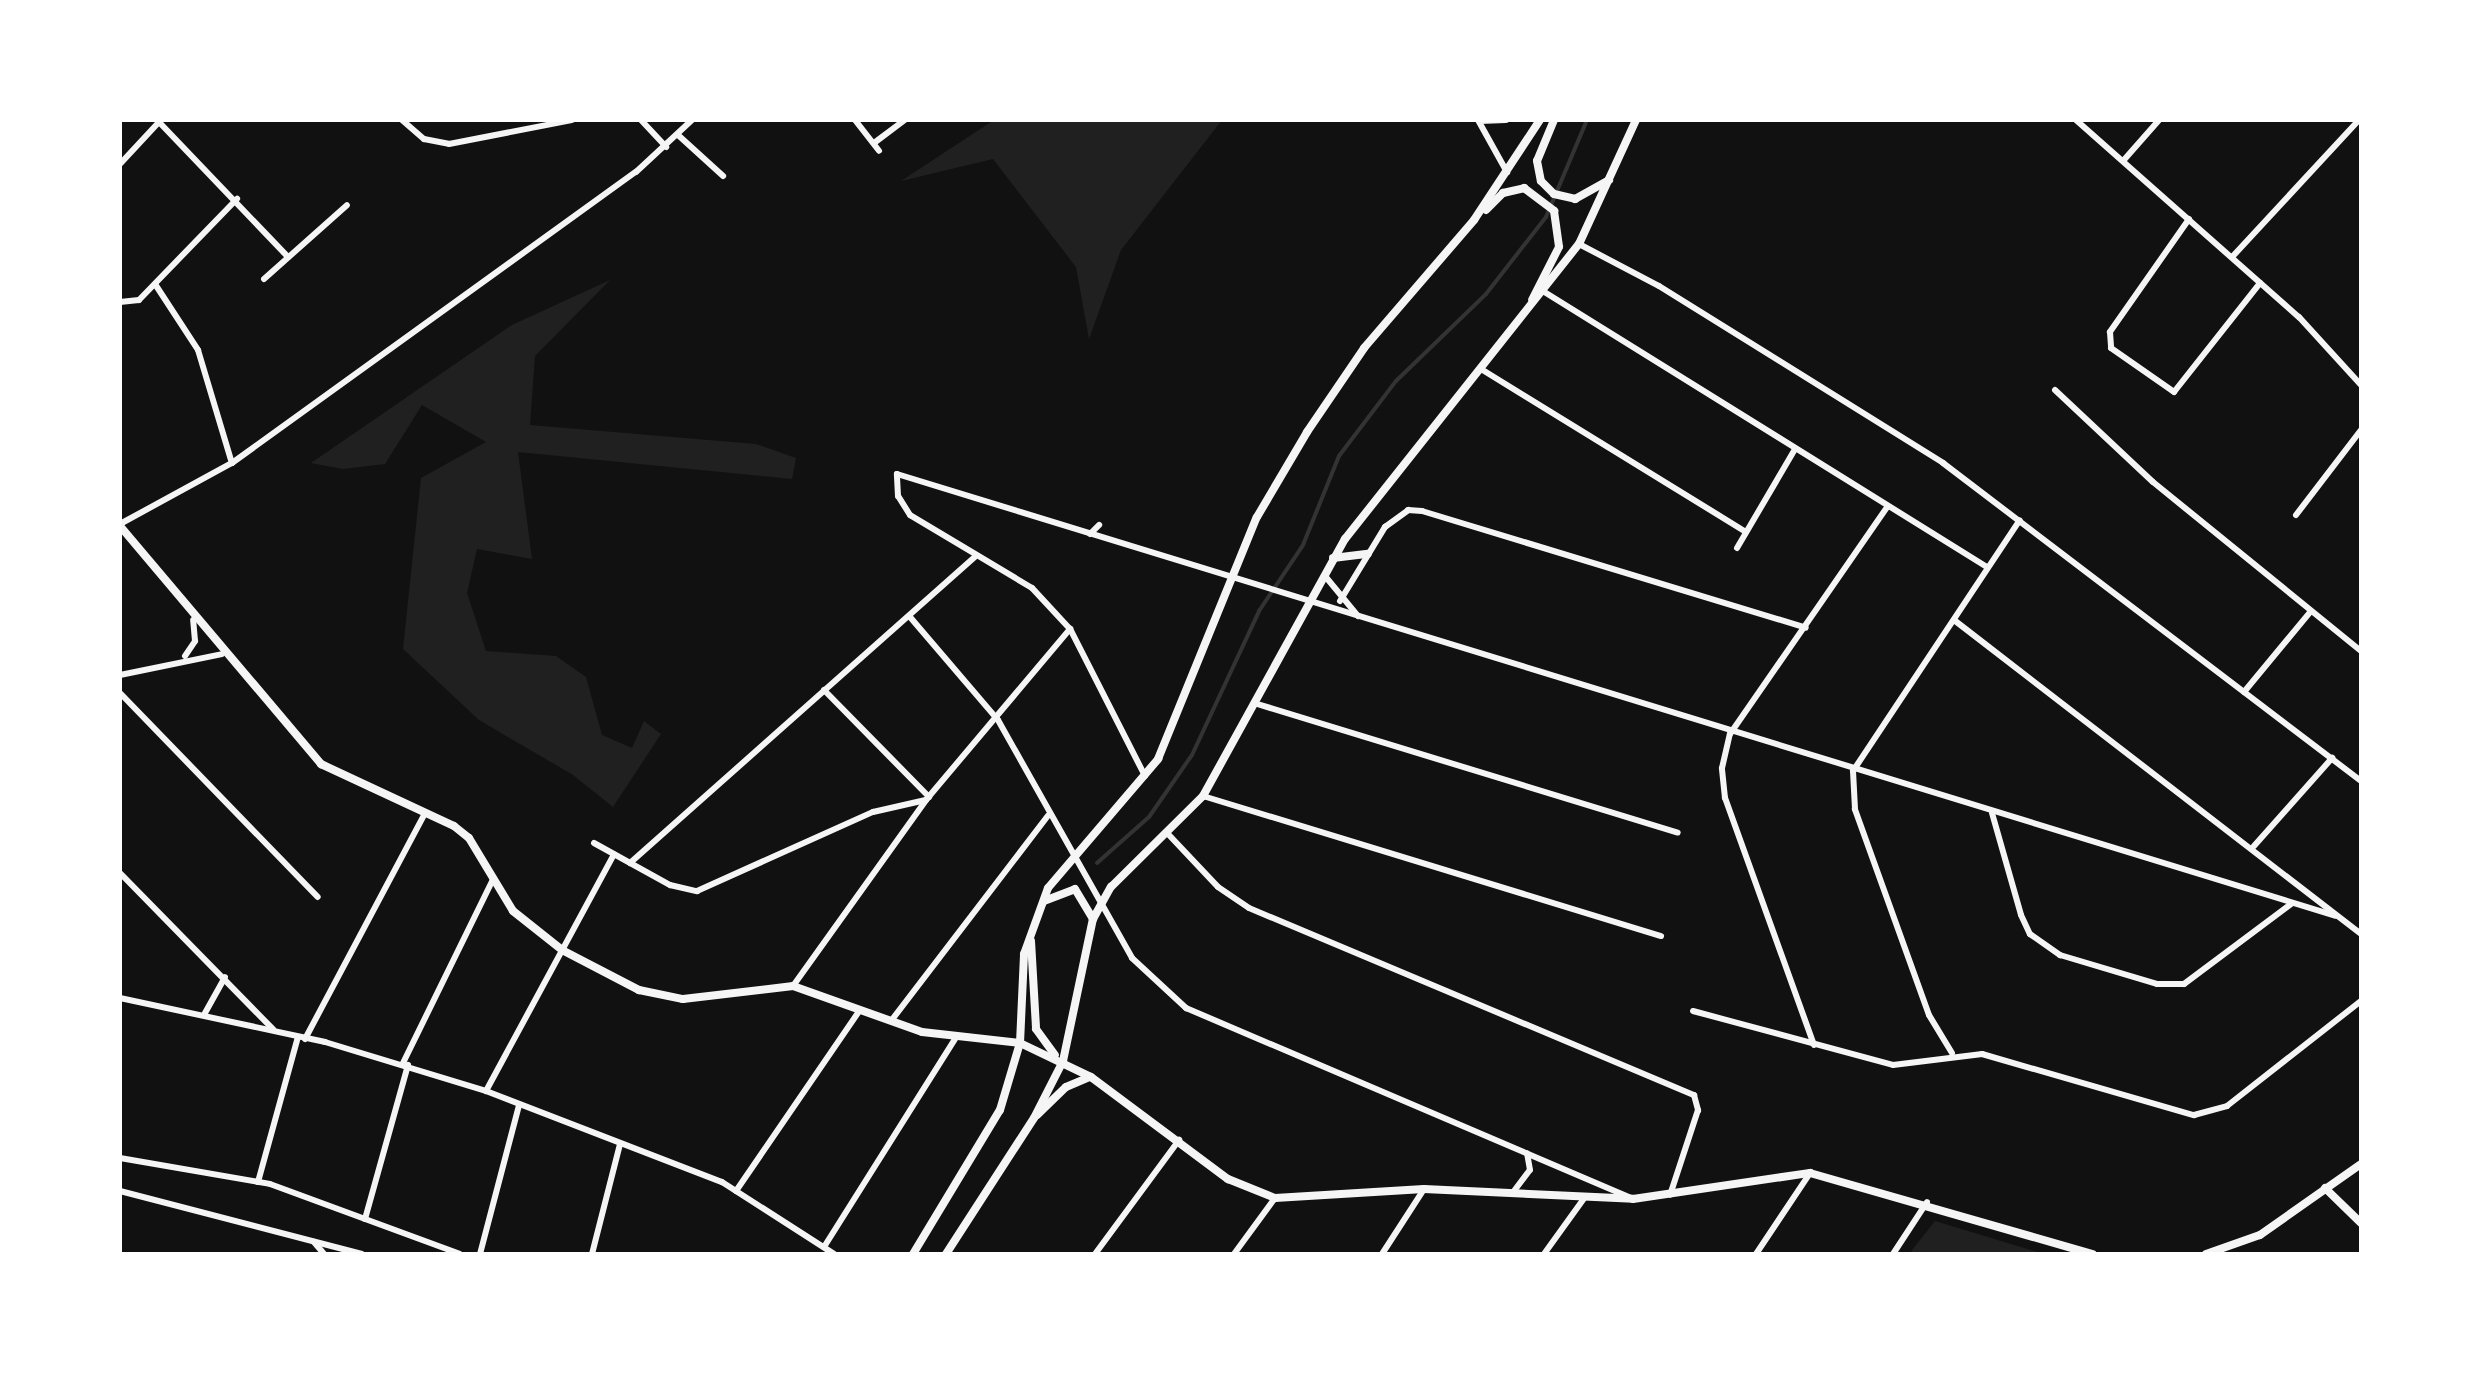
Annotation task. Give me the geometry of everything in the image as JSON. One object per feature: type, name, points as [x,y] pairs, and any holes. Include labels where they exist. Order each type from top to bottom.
[{"type":"main road","points":[[913,1254],[977,1156],[1020,1043],[1030,931],[1040,906],[1070,854],[1146,777],[1170,736],[1268,496],[1338,384],[1474,220],[1540,120]]},
{"type":"main road","points":[[1554,120],[1537,170],[1554,194],[1583,198],[1611,178]]},
{"type":"main road","points":[[946,1254],[1034,1118],[1063,1060],[1093,919],[1099,907],[1123,874],[1168,835],[1203,796],[1333,558],[1579,244],[1636,120]]},
{"type":"main road","points":[[1474,220],[1518,188],[1554,211],[1560,247],[1541,290]]},
{"type":"main road","points":[[120,525],[222,654],[321,764],[469,838],[513,912],[562,950],[663,998],[793,986],[955,1039],[1020,1043],[1063,1060],[1091,1077],[1180,1139],[1228,1179],[1274,1198],[1424,1190],[1632,1198],[1670,1196],[1778,1172],[1810,1173],[1927,1202],[2093,1254]]},
{"type":"main road","points":[[1333,558],[1368,554]]},
{"type":"main road","points":[[1040,906],[1062,889],[1090,891]]},
{"type":"main road","points":[[1075,889],[1093,919]]},
{"type":"main road","points":[[1030,931],[1036,1029],[1063,1060]]},
{"type":"main road","points":[[1034,1118],[1066,1087],[1091,1077]]},
{"type":"main road","points":[[2206,1254],[2260,1235],[2361,1164]]},
{"type":"main road","points":[[2325,1188],[2361,1223]]},
{"type":"street","points":[[402,120],[424,138],[449,144],[572,120]]},
{"type":"street","points":[[641,120],[666,147]]},
{"type":"street","points":[[120,525],[232,464],[666,147],[692,120]]},
{"type":"street","points":[[855,120],[877,147],[905,120]]},
{"type":"street","points":[[1506,120],[1478,121],[1507,173]]},
{"type":"street","points":[[2076,120],[2233,256],[2361,385]]},
{"type":"street","points":[[2122,161],[2159,120]]},
{"type":"street","points":[[2233,256],[2358,120]]},
{"type":"street","points":[[120,164],[160,121],[288,257]]},
{"type":"street","points":[[678,135],[723,176]]},
{"type":"street","points":[[120,302],[138,300],[237,200]]},
{"type":"street","points":[[264,279],[346,205]]},
{"type":"street","points":[[2189,219],[2108,339],[2111,348],[2164,391],[2182,389],[2260,283]]},
{"type":"street","points":[[1579,244],[1833,394],[2020,520],[2361,781]]},
{"type":"street","points":[[155,284],[198,350],[232,464]]},
{"type":"street","points":[[1541,290],[1887,508],[1988,567]]},
{"type":"street","points":[[1480,369],[1746,532]]},
{"type":"street","points":[[2055,390],[2361,651]]},
{"type":"street","points":[[2296,515],[2361,430]]},
{"type":"street","points":[[1737,548],[1795,450]]},
{"type":"street","points":[[1146,777],[1070,629],[1032,588],[974,557],[910,515],[898,496],[897,474],[1853,772],[2336,916]]},
{"type":"street","points":[[1814,1046],[1725,798],[1730,734],[1887,508]]},
{"type":"street","points":[[1340,601],[1397,516],[1422,511],[1806,628]]},
{"type":"street","points":[[1952,1053],[1929,1014],[1854,809],[1853,772],[2020,520]]},
{"type":"street","points":[[1090,534],[1098,526]]},
{"type":"street","points":[[630,863],[974,557]]},
{"type":"street","points":[[1324,573],[1340,601],[1362,620]]},
{"type":"street","points":[[2244,692],[2310,611]]},
{"type":"street","points":[[910,617],[998,720],[1099,907],[1132,958],[1202,1018],[1632,1198]]},
{"type":"street","points":[[184,657],[195,641],[194,620]]},
{"type":"street","points":[[1954,620],[2254,846],[2361,934]]},
{"type":"street","points":[[793,986],[928,799],[998,720],[1070,629]]},
{"type":"street","points":[[120,675],[184,657],[222,654]]},
{"type":"street","points":[[824,690],[928,799]]},
{"type":"street","points":[[120,693],[318,897]]},
{"type":"street","points":[[1254,702],[1678,833]]},
{"type":"street","points":[[2254,846],[2332,758]]},
{"type":"street","points":[[1203,796],[1661,936]]},
{"type":"street","points":[[594,842],[682,890],[712,888],[873,812],[928,799]]},
{"type":"street","points":[[1992,812],[2026,924],[2060,954],[2157,984],[2184,984],[2292,903]]},
{"type":"street","points":[[258,1182],[302,1038],[425,813]]},
{"type":"street","points":[[891,1021],[1048,816]]},
{"type":"street","points":[[1168,835],[1248,908],[1697,1099],[1670,1196]]},
{"type":"street","points":[[486,1092],[614,854]]},
{"type":"street","points":[[120,873],[274,1030]]},
{"type":"street","points":[[366,1218],[406,1064],[492,880]]},
{"type":"street","points":[[2309,908],[2315,896]]},
{"type":"street","points":[[2320,911],[2322,902]]},
{"type":"street","points":[[204,1013],[224,977]]},
{"type":"street","points":[[120,998],[274,1030],[406,1064],[486,1092],[736,1191],[834,1254]]},
{"type":"street","points":[[1694,1011],[1893,1065],[1952,1053],[1982,1054],[2194,1115],[2227,1106],[2361,1001]]},
{"type":"street","points":[[736,1191],[860,1010]]},
{"type":"street","points":[[824,1247],[955,1039]]},
{"type":"street","points":[[480,1254],[519,1105]]},
{"type":"street","points":[[1095,1254],[1180,1139]]},
{"type":"street","points":[[592,1254],[620,1144]]},
{"type":"street","points":[[1514,1191],[1530,1170],[1527,1153]]},
{"type":"street","points":[[120,1158],[258,1182],[460,1254]]},
{"type":"street","points":[[1756,1254],[1810,1173]]},
{"type":"street","points":[[1382,1254],[1424,1190]]},
{"type":"street","points":[[120,1191],[362,1254]]},
{"type":"street","points":[[1544,1254],[1586,1196]]},
{"type":"street","points":[[1234,1254],[1274,1198]]},
{"type":"street","points":[[1893,1254],[1927,1202]]},
{"type":"street","points":[[314,1241],[324,1254]]},
{"type":"shaded area","points":[[994,120],[1222,120],[1121,250],[1089,339],[1076,267],[993,159],[901,181]]},
{"type":"shaded area","points":[[610,280],[535,356],[530,425],[756,444],[796,458],[792,479],[518,452],[532,559],[477,549],[467,593],[486,651],[556,656],[586,677],[602,735],[632,748],[644,721],[661,734],[613,807],[573,775],[479,720],[403,649],[421,478],[486,442],[422,405],[385,464],[343,469],[311,463],[512,325]]},
{"type":"shaded area","points":[[1935,1221],[2044,1254],[1909,1254]]},
{"type":"waterway","points":[[1097,863],[1149,817],[1192,755],[1259,611],[1303,545],[1339,456],[1396,381],[1486,294],[1546,217],[1587,120]]}]
